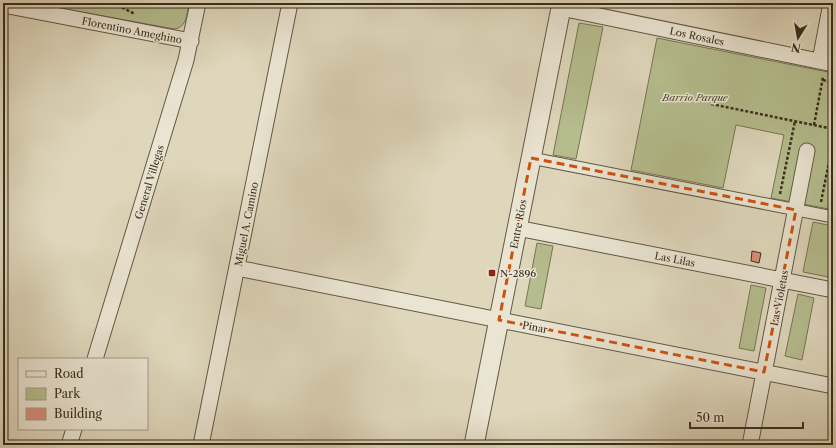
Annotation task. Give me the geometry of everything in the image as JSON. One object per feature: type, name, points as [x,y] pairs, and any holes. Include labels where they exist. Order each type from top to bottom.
[{"type":"street","name":"General Villegas","points":[[95,358],[186,60],[198,3]]},
{"type":"street","name":"Miguel A. Camino","points":[[201,445],[290,3]]},
{"type":"street","points":[[826,62],[831,3]]},
{"type":"street","name":"Florentino Ameghino","points":[[3,5],[191,41]]},
{"type":"street","name":"Los Rosales","points":[[561,5],[826,62]]},
{"type":"street","name":"Entre Ríos","points":[[474,445],[561,5]]},
{"type":"street","name":"Las Violetas","points":[[750,445],[807,151]]},
{"type":"street","points":[[531,158],[833,217]]},
{"type":"street","name":"Las Lilas","points":[[517,228],[833,290]]},
{"type":"street","name":"Pinar","points":[[237,268],[833,386]]},
{"type":"street","points":[[69,445],[74,430]]},
{"type":"path","points":[[814,125],[826,62]]},
{"type":"path","points":[[823,80],[833,83]]},
{"type":"path","points":[[711,104],[833,129]]},
{"type":"path","points":[[778,206],[795,121]]},
{"type":"path","points":[[819,215],[833,142]]},
{"type":"highlighted area","points":[[531,158],[796,210],[764,372],[499,320]]},
{"type":"green space","points":[[33,3],[189,3],[184,23],[182,26],[174,29]]},
{"type":"green space","points":[[579,23],[603,27],[576,159],[553,155]]},
{"type":"green space","name":"Barrio Parque","points":[[657,38],[833,73],[833,188],[829,209],[771,198],[784,135],[736,125],[723,188],[631,170]]},
{"type":"green space","points":[[813,222],[833,226],[833,278],[803,272]]},
{"type":"green space","points":[[537,243],[553,246],[541,309],[525,306]]},
{"type":"green space","points":[[751,285],[766,288],[754,351],[739,348]]},
{"type":"green space","points":[[798,294],[814,298],[802,360],[785,356]]},
{"type":"building","points":[[752,251],[761,253],[759,263],[751,261]]},
{"type":"place","name":"N-2896","points":[[492,273]]}]
